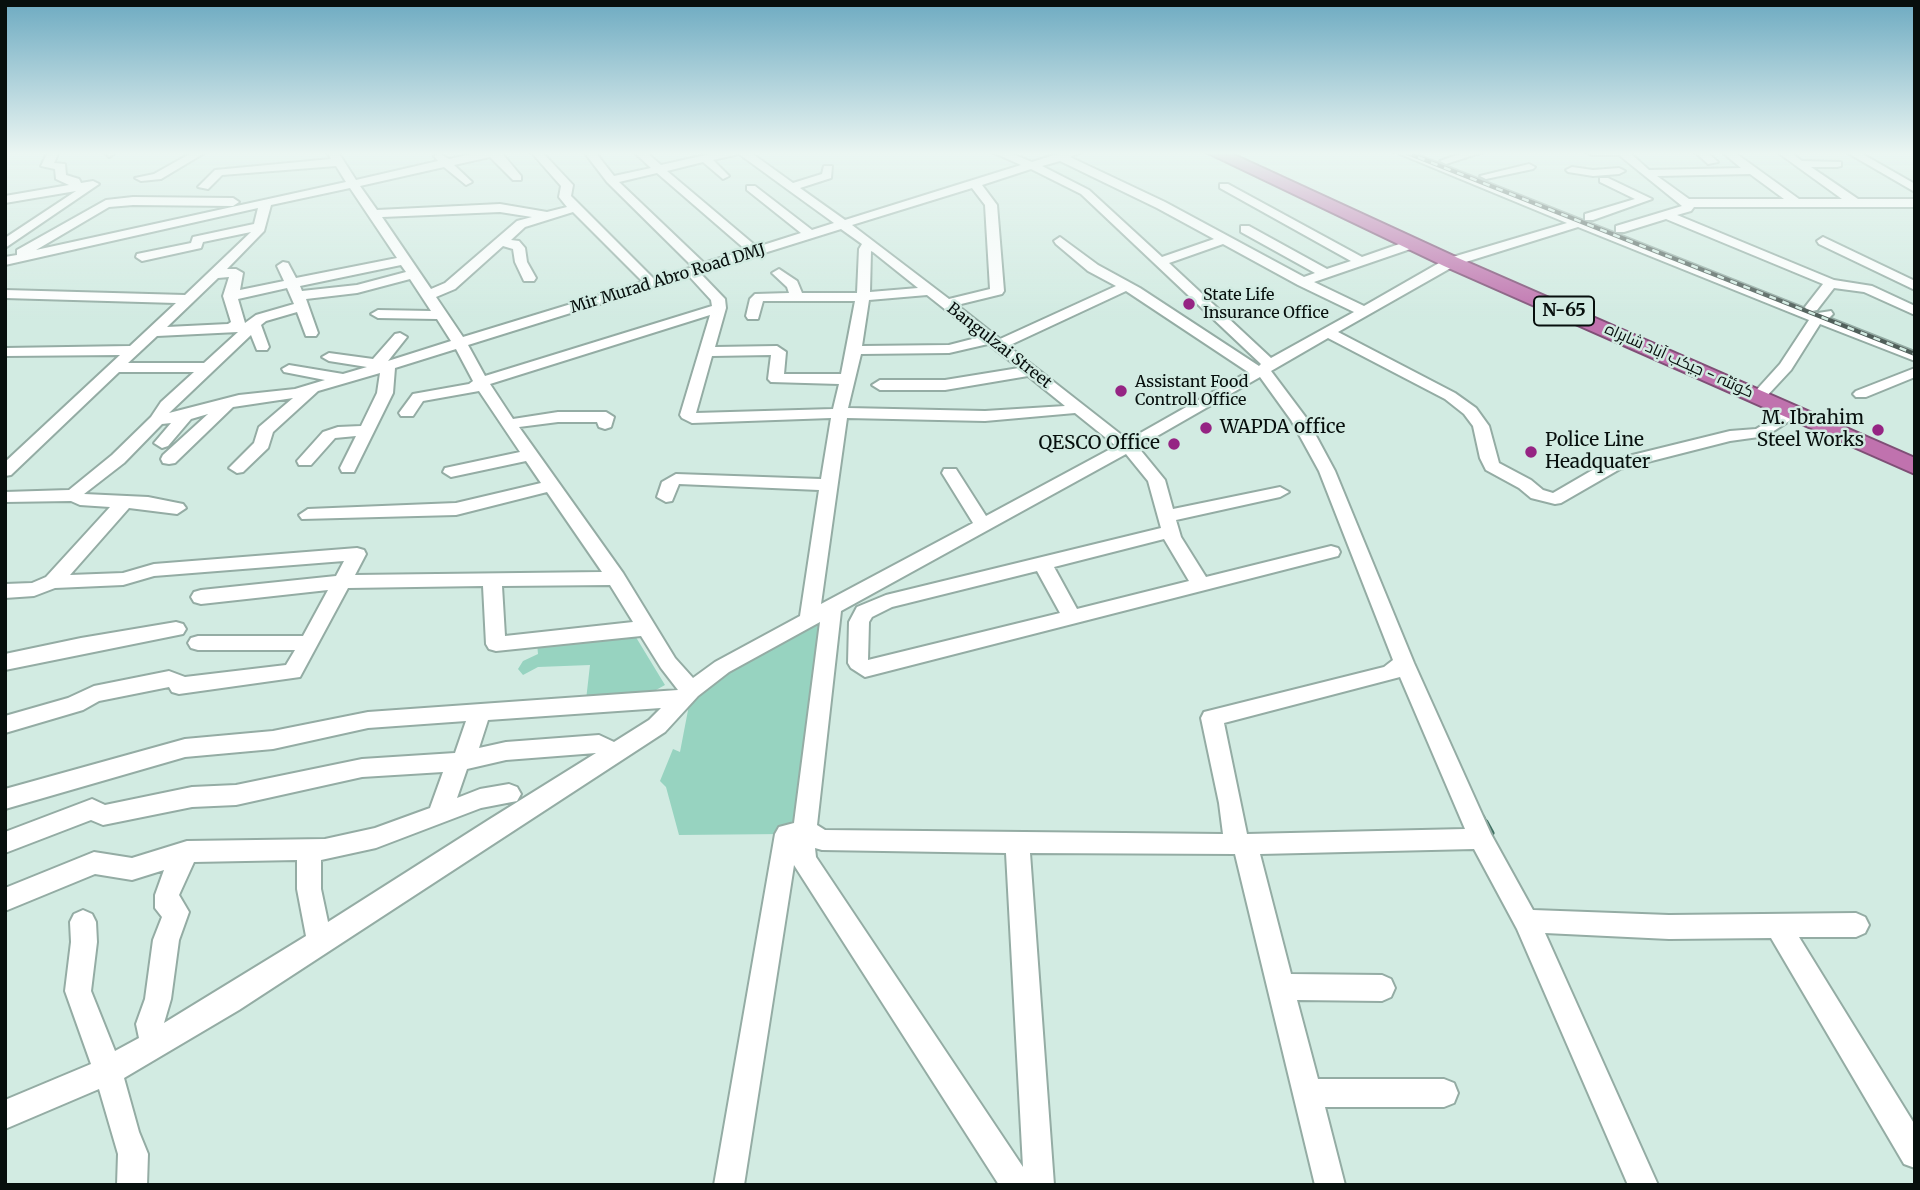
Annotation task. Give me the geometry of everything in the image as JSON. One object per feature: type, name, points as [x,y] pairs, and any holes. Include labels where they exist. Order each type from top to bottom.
[{"type":"highway","name":"کوئٹہ - جیکب آباد شاہراہ","points":[[1334,208],[1915,467]]},
{"type":"street","points":[[5,244],[58,208]]},
{"type":"street","points":[[7,261],[100,208]]},
{"type":"street","points":[[7,261],[243,208]]},
{"type":"street","points":[[9,465],[251,240],[260,226],[265,208]]},
{"type":"street","points":[[369,208],[460,343],[481,382],[616,579],[687,694]]},
{"type":"street","points":[[373,214],[500,208],[544,216]]},
{"type":"street","points":[[428,295],[450,286],[522,224],[575,208],[652,284]]},
{"type":"street","points":[[637,208],[697,270],[718,299],[719,308],[688,415],[692,418],[985,416],[1066,411],[1076,407]]},
{"type":"street","points":[[703,208],[755,252]]},
{"type":"street","points":[[776,208],[812,236]]},
{"type":"street","name":"Bangulzai Street","points":[[818,208],[869,244],[1127,447],[1156,481],[1168,524],[1201,585]]},
{"type":"street","name":"Mir Murad Abro Road DMJ","points":[[157,420],[185,416],[228,403],[314,388],[900,208]]},
{"type":"street","points":[[946,304],[997,291],[990,208]]},
{"type":"street","points":[[1101,208],[1160,262],[1263,369],[1299,419],[1327,471],[1404,663],[1480,839],[1526,921],[1594,1069],[1643,1185]]},
{"type":"street","points":[[1165,208],[1222,240],[1363,311]]},
{"type":"street","points":[[1263,208],[1362,262]]},
{"type":"street","points":[[1550,208],[1915,348]]},
{"type":"street","points":[[1556,208],[1584,220],[1620,229],[1663,250],[1819,313],[1915,357]]},
{"type":"street","points":[[5,1115],[108,1071],[229,1001],[657,726],[687,694],[722,667],[1127,447],[1451,262],[1621,208]]},
{"type":"street","points":[[1620,229],[1687,208]]},
{"type":"street","points":[[1665,214],[1831,283],[1867,289],[1915,311]]},
{"type":"street","points":[[142,257],[197,245],[197,240],[260,226]]},
{"type":"street","points":[[1245,229],[1326,274]]},
{"type":"street","points":[[1160,262],[1222,240]]},
{"type":"street","points":[[1060,241],[1093,268],[1263,369]]},
{"type":"street","points":[[1823,241],[1915,286]]},
{"type":"street","points":[[502,242],[514,244],[519,248],[529,278]]},
{"type":"street","points":[[809,621],[839,415],[855,350],[865,284],[865,249],[869,244]]},
{"type":"street","points":[[1303,282],[1412,244]]},
{"type":"street","points":[[283,265],[311,332]]},
{"type":"street","points":[[230,296],[291,283],[409,267]]},
{"type":"street","points":[[75,495],[78,489],[118,459],[157,420],[167,405],[261,317],[300,301],[357,289],[409,267]]},
{"type":"street","points":[[215,274],[236,272],[235,286],[230,296],[238,323],[232,328]]},
{"type":"street","points":[[779,273],[796,290],[795,297]]},
{"type":"street","points":[[1759,396],[1786,367],[1819,313],[1831,283]]},
{"type":"street","points":[[855,350],[949,349],[994,342],[1126,286]]},
{"type":"street","points":[[753,316],[758,298],[861,297],[929,291]]},
{"type":"street","points":[[1885,296],[1915,292]]},
{"type":"street","points":[[5,294],[189,299]]},
{"type":"street","points":[[407,412],[418,397],[474,388],[481,382],[719,308]]},
{"type":"street","points":[[378,314],[442,315]]},
{"type":"street","points":[[153,332],[252,326]]},
{"type":"street","points":[[252,326],[262,347]]},
{"type":"street","points":[[1326,332],[1470,411],[1481,426],[1492,466],[1525,484],[1537,494],[1555,499],[1614,466],[1730,436],[1760,433],[1795,412]]},
{"type":"street","points":[[383,365],[380,358],[400,337]]},
{"type":"street","points":[[5,352],[133,350]]},
{"type":"street","points":[[706,352],[777,350],[776,379],[848,379]]},
{"type":"street","points":[[329,356],[388,367],[385,393],[348,468]]},
{"type":"street","points":[[116,368],[207,367]]},
{"type":"street","points":[[289,369],[344,379]]},
{"type":"street","points":[[880,385],[945,385],[1031,371]]},
{"type":"street","points":[[1861,394],[1915,372]]},
{"type":"street","points":[[237,468],[262,445],[265,430],[314,388]]},
{"type":"street","points":[[169,459],[228,403]]},
{"type":"street","points":[[162,443],[185,416]]},
{"type":"street","points":[[509,424],[558,416],[606,417],[605,424]]},
{"type":"street","points":[[305,461],[329,435],[367,431]]},
{"type":"street","points":[[451,472],[530,455]]},
{"type":"street","points":[[950,473],[984,526]]},
{"type":"street","points":[[666,497],[671,482],[676,479],[830,485]]},
{"type":"street","points":[[308,515],[456,509],[551,486]]},
{"type":"street","points":[[1280,492],[1042,562],[886,602],[864,612],[859,622],[858,663],[865,669],[1331,552]]},
{"type":"street","points":[[5,497],[75,495],[80,500],[177,508]]},
{"type":"street","points":[[53,582],[124,502]]},
{"type":"street","points":[[5,607],[13,591],[53,582],[123,579],[154,570],[356,554],[293,672],[280,676],[179,686],[177,681],[169,679],[94,694],[75,704],[5,725]]},
{"type":"street","points":[[1042,562],[1072,617]]},
{"type":"street","points":[[201,597],[340,582],[616,579]]},
{"type":"street","points":[[492,581],[496,644],[646,628]]},
{"type":"street","points":[[832,608],[804,860],[1017,1185]]},
{"type":"street","points":[[5,662],[81,645],[176,629]]},
{"type":"street","points":[[198,643],[310,643]]},
{"type":"street","points":[[1330,1185],[1241,843],[1212,719],[1390,673],[1404,663]]},
{"type":"street","points":[[5,799],[185,748],[273,740],[391,717],[532,709],[687,694]]},
{"type":"street","points":[[439,815],[481,710]]},
{"type":"street","points":[[5,843],[93,810],[103,815],[192,797],[248,793],[362,768],[461,761],[506,751],[599,744],[613,753]]},
{"type":"street","points":[[5,900],[94,863],[132,869],[187,852],[309,850],[376,838],[480,799],[509,794]]},
{"type":"street","points":[[729,1185],[787,834],[806,831],[822,840],[1017,842],[1241,843],[1480,839]]},
{"type":"street","points":[[1017,842],[1039,1185]]},
{"type":"street","points":[[309,850],[309,889],[320,943]]},
{"type":"street","points":[[154,1045],[150,1024],[158,999],[166,940],[176,912],[175,909],[168,908],[167,895],[173,877],[187,852]]},
{"type":"street","points":[[1526,921],[1669,927],[1856,925]]},
{"type":"street","points":[[83,922],[85,942],[78,991],[108,1071],[124,1132],[133,1154],[132,1185]]},
{"type":"street","points":[[1777,924],[1915,1153]]},
{"type":"street","points":[[1280,987],[1382,988]]},
{"type":"street","points":[[1307,1093],[1444,1093]]},
{"type":"green space","points":[[824,617],[801,823],[784,834],[679,835],[666,787],[660,781],[673,749],[680,752],[689,705],[697,690],[728,666]]},
{"type":"green space","points":[[634,634],[665,685],[647,695],[586,700],[590,665],[538,667],[523,675],[518,669],[523,661],[538,654],[537,643]]},
{"type":"waterway","points":[[1483,816],[1486,822]]},
{"type":"waterway","points":[[1486,822],[1492,833]]},
{"type":"railway","points":[[1545,208],[1915,354]]},
{"type":"place","name":"State Life Insurance Office","points":[[1189,304]]},
{"type":"place","name":"Assistant Food Controll Office","points":[[1121,391]]},
{"type":"place","name":"WAPDA office","points":[[1206,428]]},
{"type":"place","name":"M. Ibrahim Steel Works","points":[[1878,430]]},
{"type":"place","name":"QESCO Office","points":[[1174,444]]},
{"type":"place","name":"Police Line Headquater","points":[[1531,452]]}]
